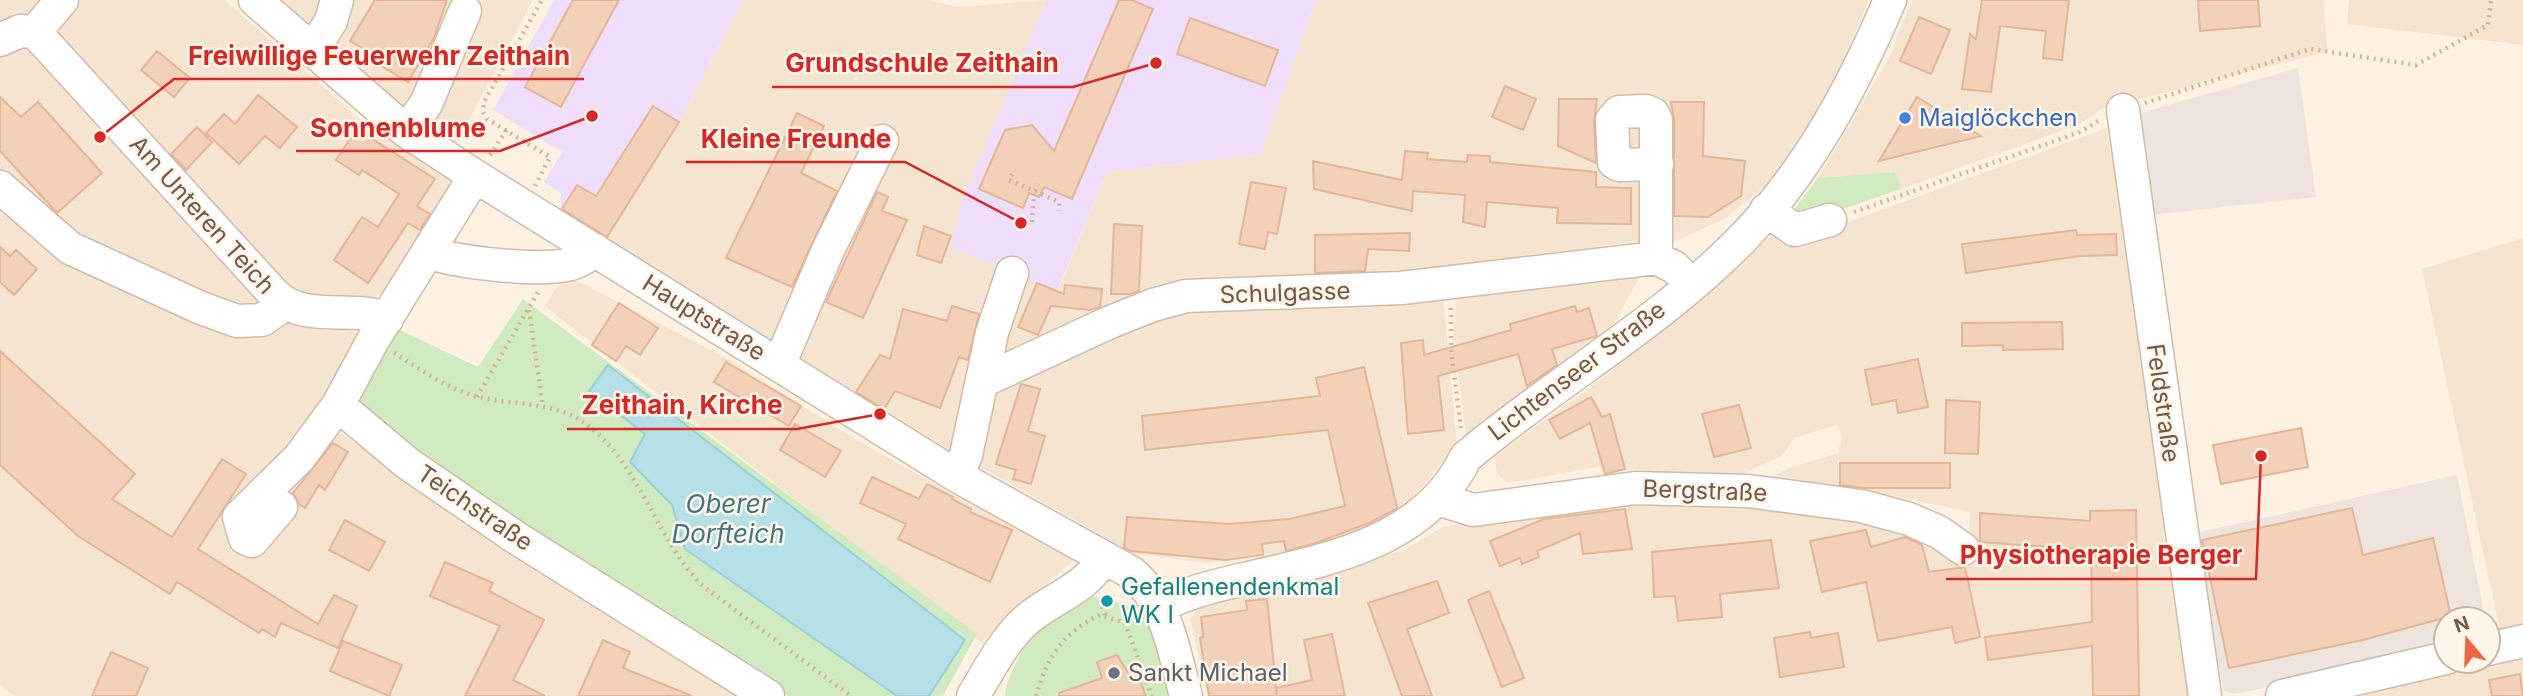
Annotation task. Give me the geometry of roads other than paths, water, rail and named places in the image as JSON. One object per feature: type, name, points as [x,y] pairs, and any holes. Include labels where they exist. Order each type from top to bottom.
[{"type":"street","points":[[0,40],[20,31],[34,32],[62,0]]},
{"type":"street","name":"Hauptstraße","points":[[255,0],[406,131],[482,167],[523,205],[957,476],[1103,557],[1148,587],[1160,607],[1186,696]]},
{"type":"street","points":[[312,51],[331,21],[337,0]]},
{"type":"street","name":"Lichtenseer Straße","points":[[1160,607],[1198,591],[1300,567],[1362,547],[1397,532],[1438,499],[1456,478],[1466,457],[1596,360],[1691,284],[1742,239],[1825,133],[1851,88],[1890,0]]},
{"type":"street","points":[[406,131],[426,104],[465,11]]},
{"type":"street","name":"Am Unteren Teich","points":[[34,32],[285,304],[302,310],[375,314],[380,329]]},
{"type":"street","name":"Feldstraße","points":[[2123,110],[2205,696]]},
{"type":"street","points":[[779,365],[828,250],[882,141]]},
{"type":"street","points":[[1657,164],[1656,258],[1674,267],[1691,284]]},
{"type":"street","points":[[281,507],[252,541],[245,538],[239,517],[299,458],[338,405],[380,329],[482,167]]},
{"type":"street","name":"Am Unteren Teich","points":[[0,187],[70,248],[201,307],[237,321],[262,320],[285,304]]},
{"type":"street","points":[[1766,210],[1796,230],[1830,220]]},
{"type":"street","points":[[430,253],[453,260],[550,267],[573,263],[595,250]]},
{"type":"street","name":"Schulgasse","points":[[983,381],[1153,304],[1186,296],[1451,284],[1656,258]]},
{"type":"street","points":[[957,476],[966,455],[992,333],[1012,273]]},
{"type":"street","name":"Teichstraße","points":[[338,405],[407,463],[505,530],[768,696]]},
{"type":"street","name":"Bergstraße","points":[[1438,499],[1474,510],[1635,488],[1748,491],[1861,506],[1909,519],[1939,532],[1964,549]]},
{"type":"street","points":[[974,696],[1002,649],[1021,625],[1045,604],[1085,582],[1103,557]]},
{"type":"street","points":[[2502,646],[2523,641]]},
{"type":"street","points":[[2282,696],[2432,661]]},
{"type":"water","name":"Oberer Dorfteich","points":[[608,365],[965,640],[929,696],[897,696],[685,549],[672,505],[630,462],[645,434],[589,391]]},
{"type":"place","name":"Grundschule Zeithain","points":[[1156,63]]},
{"type":"place","name":"Sonnenblume","points":[[592,116]]},
{"type":"place","name":"Maiglöckchen","points":[[1905,118]]},
{"type":"place","name":"Freiwillige Feuerwehr Zeithain","points":[[100,137]]},
{"type":"place","name":"Kleine Freunde","points":[[1021,223]]},
{"type":"place","name":"Zeithain, Kirche","points":[[880,414]]},
{"type":"place","name":"Physiotherapie Berger","points":[[2261,456]]},
{"type":"place","name":"Gefallenendenkmal WK I","points":[[1107,601]]},
{"type":"place","name":"Sankt Michael","points":[[1114,673]]}]
